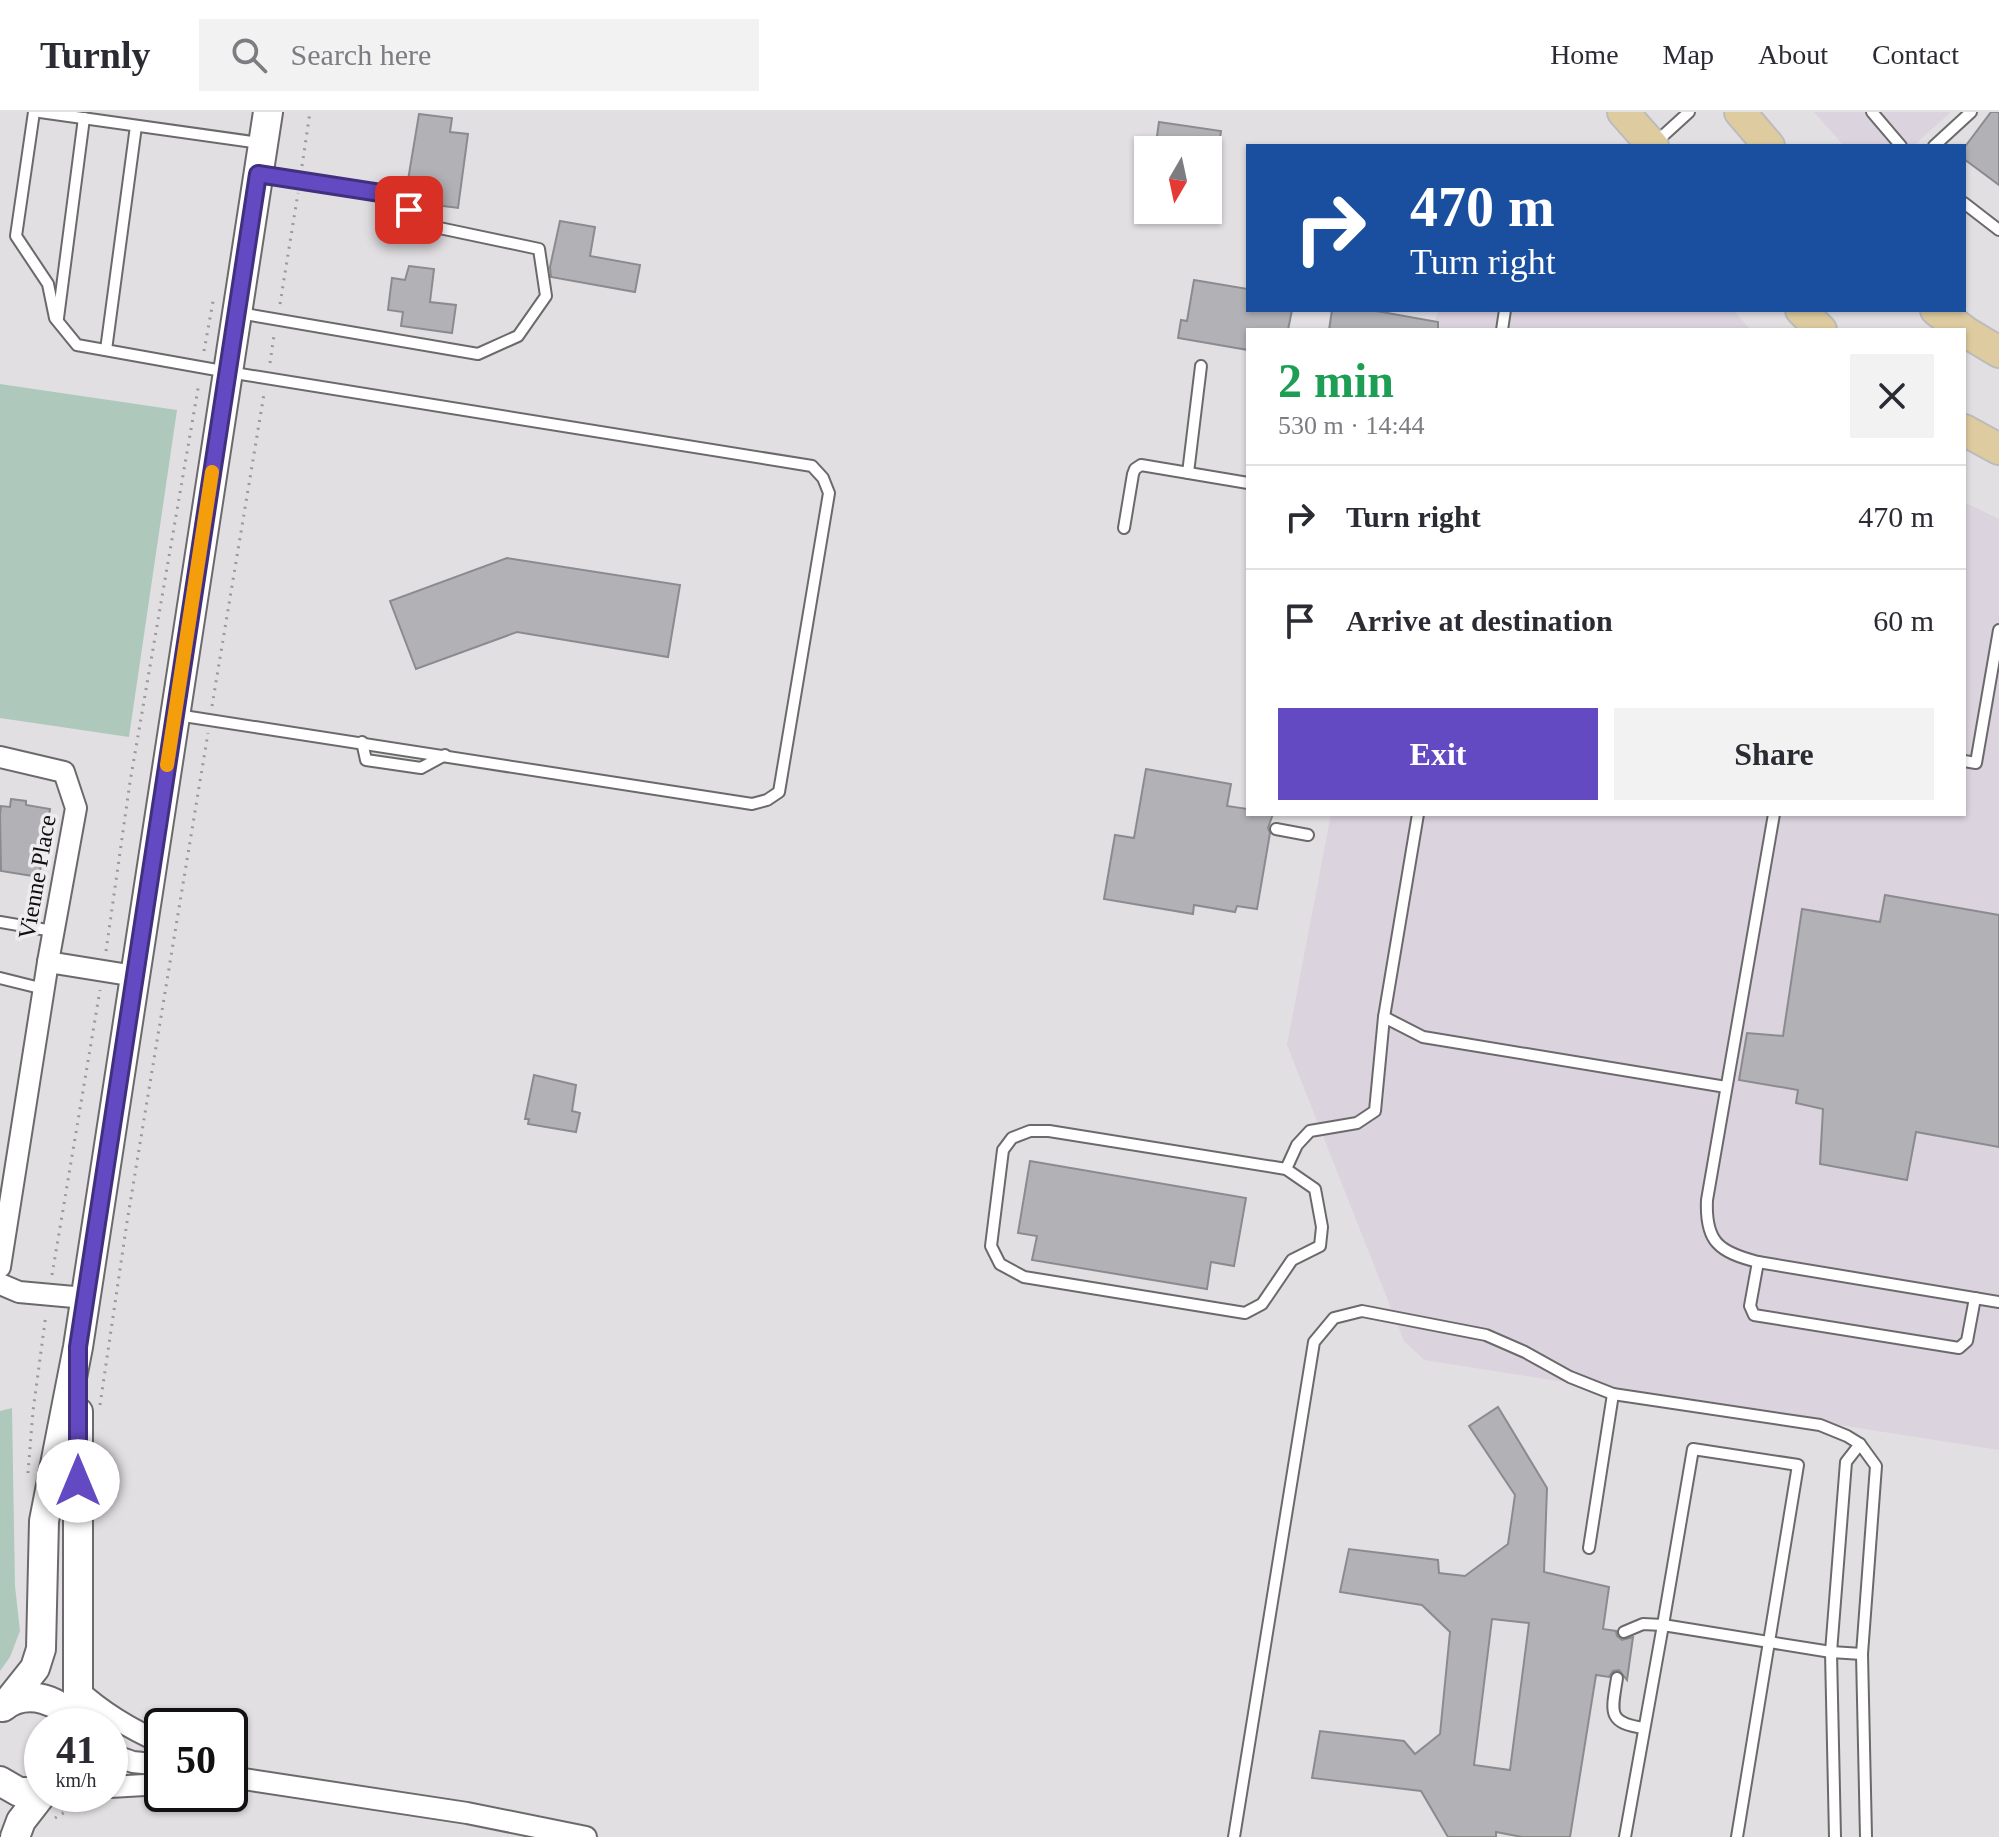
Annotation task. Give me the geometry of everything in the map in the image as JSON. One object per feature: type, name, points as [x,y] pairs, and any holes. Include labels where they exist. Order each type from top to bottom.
[{"type":"main road","points":[[4,1706],[35,1668],[41,1649],[44,1521],[78,1347],[175,714],[225,304],[258,174],[268,112]]},
{"type":"main road","points":[[1623,112],[1651,144]]},
{"type":"main road","points":[[1740,112],[1767,144]]},
{"type":"main road","points":[[1803,312],[1819,328]]},
{"type":"main road","points":[[1939,312],[1961,328]]},
{"type":"main road","points":[[1966,331],[1999,352]]},
{"type":"main road","points":[[1966,431],[1999,449]]},
{"type":"main road","points":[[77,1708],[78,1347]]},
{"type":"main road","points":[[4,1706],[35,1697],[63,1708]]},
{"type":"main road","points":[[0,1781],[24,1792]]},
{"type":"main road","points":[[15,1837],[28,1812]]},
{"type":"street","name":"Vienne Place","points":[[0,757],[64,772],[76,808],[53,931],[0,1267]]},
{"type":"street","points":[[48,962],[135,976]]},
{"type":"street","points":[[0,1284],[19,1292],[85,1298]]},
{"type":"street","points":[[77,1689],[101,1711],[144,1735]]},
{"type":"street","points":[[248,1780],[467,1813],[586,1837]]},
{"type":"lane","points":[[175,714],[752,804],[767,800],[779,792],[829,493],[823,478],[812,466],[77,345],[55,318],[48,284],[16,236],[37,112],[263,144]]},
{"type":"lane","points":[[1655,144],[1689,112]]},
{"type":"lane","points":[[1872,112],[1899,144]]},
{"type":"lane","points":[[1936,144],[1971,112]]},
{"type":"lane","points":[[58,322],[84,118]]},
{"type":"lane","points":[[106,350],[136,126]]},
{"type":"lane","points":[[225,304],[277,320],[478,354],[518,336],[546,296],[539,249],[430,226],[387,194],[258,174]]},
{"type":"lane","points":[[1966,205],[1999,230]]},
{"type":"lane","points":[[1188,473],[1201,366]]},
{"type":"lane","points":[[1124,528],[1135,469],[1141,465],[1246,483]]},
{"type":"lane","points":[[1966,761],[1976,763],[1999,630]]},
{"type":"lane","points":[[362,742],[366,760],[421,768],[445,755]]},
{"type":"lane","points":[[1286,1169],[1297,1145],[1310,1131],[1357,1123],[1375,1111],[1384,1017],[1418,816]]},
{"type":"lane","points":[[1774,816],[1726,1087],[1706,1222],[1720,1248],[1738,1257],[1999,1302]]},
{"type":"lane","points":[[1276,829],[1308,835]]},
{"type":"lane","points":[[0,922],[53,931]]},
{"type":"lane","points":[[0,978],[44,989]]},
{"type":"lane","points":[[1384,1017],[1423,1037],[1726,1087]]},
{"type":"lane","points":[[1030,1131],[1049,1131],[1286,1169],[1315,1189],[1322,1227],[1320,1246],[1292,1260],[1262,1304],[1245,1313],[1024,1277],[1000,1264],[991,1246],[1003,1150],[1012,1138],[1030,1131]]},
{"type":"lane","points":[[1758,1262],[1750,1306],[1754,1315],[1959,1348],[1967,1341],[1975,1298]]},
{"type":"lane","points":[[1234,1837],[1314,1342],[1334,1318],[1362,1311],[1486,1335],[1570,1377],[1613,1394],[1820,1425],[1860,1444],[1876,1466],[1862,1654],[1866,1837]]},
{"type":"lane","points":[[1589,1548],[1613,1394]]},
{"type":"lane","points":[[1835,1837],[1831,1652],[1846,1462],[1860,1444]]},
{"type":"lane","points":[[1625,1837],[1693,1449],[1798,1465],[1737,1837]]},
{"type":"lane","points":[[1624,1632],[1643,1624],[1663,1625],[1831,1652],[1862,1654]]},
{"type":"lane","points":[[1617,1678],[1612,1711],[1616,1720],[1644,1728]]},
{"type":"path","points":[[99,1416],[127,1222],[310,112]]},
{"type":"path","points":[[27,1481],[49,1295],[103,971],[130,782],[215,370],[225,304]]},
{"type":"path","points":[[49,1823],[61,1812]]},
{"type":"shaded area","points":[[1814,112],[1951,112],[1915,144],[1842,144]]},
{"type":"shaded area","points":[[1438,312],[1735,312],[1749,328],[1432,328]]},
{"type":"shaded area","points":[[1966,503],[1999,519],[1999,1450],[1424,1360],[1404,1341],[1287,1045],[1331,816],[1966,816]]},
{"type":"green space","points":[[0,384],[177,410],[129,737],[0,718]]},
{"type":"green space","points":[[12,1408],[15,1586],[20,1631],[10,1657],[0,1671],[0,1411]]},
{"type":"building","points":[[1991,112],[1999,112],[1999,185],[1966,160],[1966,145]]},
{"type":"building","points":[[419,114],[452,118],[450,132],[468,134],[458,208],[412,202],[402,195],[404,179],[408,180]]},
{"type":"building","points":[[1159,122],[1221,131],[1220,136],[1157,136]]},
{"type":"building","points":[[560,221],[595,227],[590,256],[640,265],[635,292],[551,277],[550,267]]},
{"type":"building","points":[[409,266],[434,269],[430,302],[456,305],[452,333],[401,326],[403,312],[388,310],[392,278],[405,280]]},
{"type":"building","points":[[1194,280],[1246,289],[1246,312],[1292,312],[1288,328],[1246,328],[1246,350],[1178,338],[1181,320],[1187,321]]},
{"type":"building","points":[[1332,312],[1382,312],[1438,322],[1438,328],[1329,328]]},
{"type":"building","points":[[507,558],[680,585],[668,657],[517,632],[416,669],[390,601]]},
{"type":"building","points":[[1146,769],[1231,784],[1227,806],[1246,809],[1246,816],[1272,816],[1257,909],[1237,906],[1235,912],[1194,905],[1193,914],[1104,899],[1115,835],[1134,838]]},
{"type":"building","points":[[11,799],[50,809],[39,877],[1,871],[1,806],[10,807]]},
{"type":"building","points":[[1885,895],[1999,915],[1999,1147],[1916,1132],[1907,1180],[1820,1164],[1823,1109],[1796,1103],[1798,1090],[1739,1080],[1747,1033],[1783,1036],[1802,909],[1880,922]]},
{"type":"building","points":[[534,1075],[576,1085],[572,1111],[580,1113],[576,1132],[528,1124],[529,1119],[525,1119]]},
{"type":"building","points":[[1030,1161],[1246,1198],[1234,1266],[1211,1262],[1207,1289],[1032,1260],[1037,1236],[1018,1233]]},
{"type":"building","points":[[1498,1407],[1547,1488],[1544,1572],[1609,1587],[1603,1629],[1616,1631],[1622,1640],[1633,1637],[1627,1680],[1619,1670],[1613,1671],[1609,1677],[1596,1675],[1570,1837],[1522,1837],[1496,1832],[1496,1837],[1448,1837],[1421,1791],[1312,1778],[1320,1731],[1404,1741],[1415,1754],[1440,1734],[1450,1632],[1422,1605],[1340,1592],[1349,1549],[1438,1560],[1439,1573],[1465,1576],[1508,1544],[1515,1495],[1469,1426]],"holes":[[[1492,1619],[1529,1623],[1510,1770],[1474,1765]]]},
{"type":"slow traffic","points":[[167,765],[212,472]]},
{"type":"route","points":[[78,1481],[78,1347],[258,174],[387,194],[409,210]]}]
